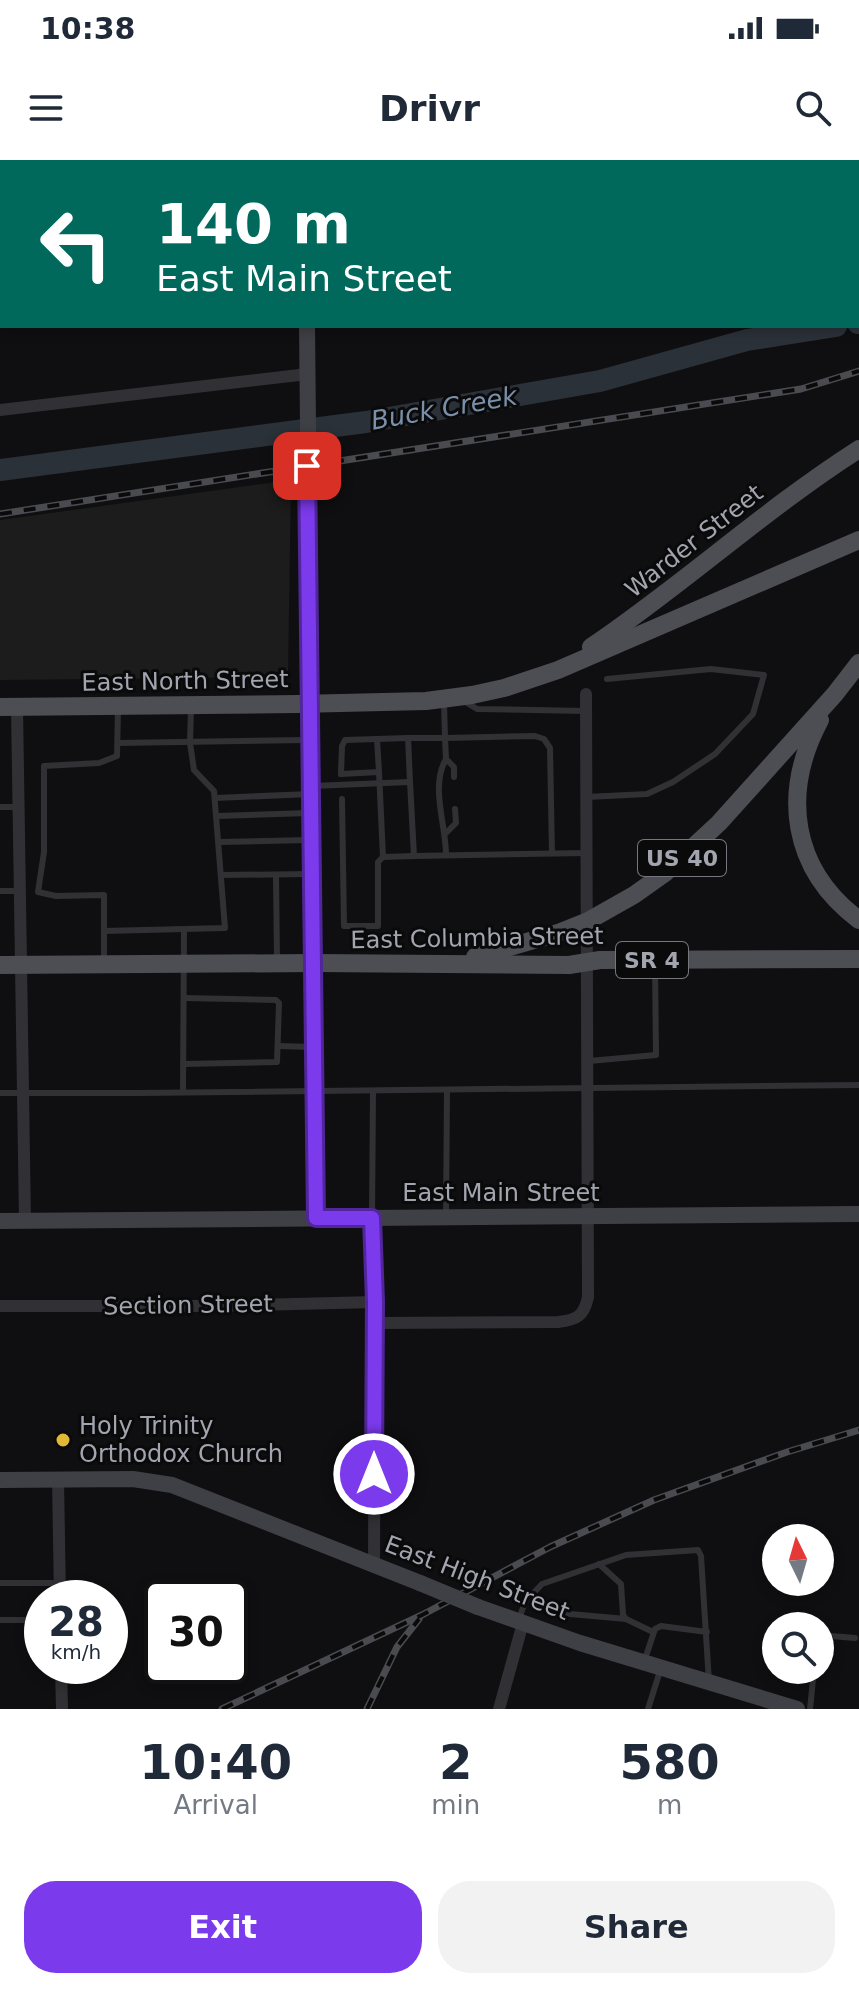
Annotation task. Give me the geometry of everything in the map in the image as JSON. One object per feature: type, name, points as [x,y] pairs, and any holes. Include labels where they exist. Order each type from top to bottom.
[{"type":"main road","name":"Warder Street","points":[[558,670],[650,606],[788,499],[859,449]]},
{"type":"main road","points":[[558,670],[859,540]]},
{"type":"main road","name":"US 40","points":[[445,965],[505,950],[588,921],[634,895],[690,851],[835,694],[859,663]]},
{"type":"main road","name":"East North Street","points":[[8,707],[311,704],[451,698],[504,688],[558,670]]},
{"type":"main road","points":[[835,694],[811,736],[796,803],[804,848],[819,880],[831,896],[859,920]]},
{"type":"main road","name":"East Columbia Street","points":[[0,965],[569,965],[588,961],[859,959]]},
{"type":"street","points":[[307,328],[316,1218]]},
{"type":"street","points":[[0,410],[308,382]]},
{"type":"street","points":[[379,1323],[566,1321],[580,1317],[585,1310],[588,1297],[589,1088],[586,694]]},
{"type":"street","points":[[8,707],[19,807],[25,1221]]},
{"type":"street","name":"East Main Street","points":[[0,1221],[859,1214]]},
{"type":"street","points":[[372,1218],[375,1302],[379,1323],[374,1565]]},
{"type":"street","name":"Section Street","points":[[0,1306],[375,1302]]},
{"type":"street","points":[[58,1479],[59,1580]]},
{"type":"street","name":"East High Street","points":[[0,1480],[133,1479],[172,1485],[478,1607],[797,1709]]},
{"type":"street","points":[[499,1709],[520,1622]]},
{"type":"street","points":[[61,1684],[62,1709]]},
{"type":"lane","points":[[587,797],[647,794],[673,782],[715,754],[753,714],[764,675],[711,669],[607,679]]},
{"type":"lane","points":[[446,854],[440,769],[446,759],[445,738],[451,698],[477,709],[586,711]]},
{"type":"lane","points":[[104,931],[225,928],[214,791],[194,770],[190,743],[191,705]]},
{"type":"lane","points":[[104,965],[104,895],[56,896],[38,892],[44,852],[44,766],[99,763],[117,756],[118,706]]},
{"type":"lane","points":[[341,785],[342,746],[345,740],[535,736],[544,739],[550,748],[552,853]]},
{"type":"lane","points":[[408,738],[414,856]]},
{"type":"lane","points":[[118,743],[312,739]]},
{"type":"lane","points":[[377,739],[383,857]]},
{"type":"lane","points":[[446,759],[454,767],[454,777]]},
{"type":"lane","points":[[341,774],[379,772]]},
{"type":"lane","points":[[215,798],[341,785],[410,782]]},
{"type":"lane","points":[[342,799],[344,926],[378,926],[378,862],[383,857],[587,853]]},
{"type":"lane","points":[[0,807],[19,807]]},
{"type":"lane","points":[[446,833],[456,823],[455,809]]},
{"type":"lane","points":[[217,816],[313,813]]},
{"type":"lane","points":[[220,842],[313,840]]},
{"type":"lane","points":[[222,875],[313,874]]},
{"type":"lane","points":[[276,875],[277,963]]},
{"type":"lane","points":[[0,891],[20,891]]},
{"type":"lane","points":[[183,1092],[184,930]]},
{"type":"lane","points":[[589,1061],[656,1055],[655,960]]},
{"type":"lane","points":[[183,1064],[274,1063],[277,1061],[279,1003],[276,1000],[184,998]]},
{"type":"lane","points":[[278,1046],[314,1047]]},
{"type":"lane","points":[[0,1093],[859,1085]]},
{"type":"lane","points":[[446,1217],[447,1090]]},
{"type":"lane","points":[[372,1218],[373,1091]]},
{"type":"lane","points":[[520,1622],[528,1598],[542,1584],[626,1555],[693,1548],[701,1556],[709,1682]]},
{"type":"lane","points":[[599,1564],[621,1584],[623,1615],[626,1619]]},
{"type":"lane","points":[[0,1583],[24,1583]]},
{"type":"lane","points":[[528,1598],[570,1614],[626,1619],[653,1632]]},
{"type":"lane","points":[[0,1620],[24,1620]]},
{"type":"lane","points":[[644,1662],[653,1632],[661,1626],[707,1632]]},
{"type":"lane","points":[[834,1636],[855,1638]]},
{"type":"lane","points":[[648,1709],[662,1667]]},
{"type":"lane","points":[[810,1709],[813,1684]]},
{"type":"shaded area","points":[[291,480],[288,677],[0,680],[0,520]]},
{"type":"waterway","name":"Buck Creek","points":[[0,470],[366,422],[600,381],[747,340],[823,328]]},
{"type":"railway","points":[[0,514],[801,389],[859,371]]},
{"type":"railway","points":[[222,1709],[422,1615],[550,1547],[654,1500],[787,1452],[859,1430]]},
{"type":"railway","points":[[367,1709],[397,1647],[419,1619]]},
{"type":"place","name":"Holy Trinity Orthodox Church","points":[[63,1440]]},
{"type":"route","points":[[307,466],[316,1218],[372,1218],[374,1474]]}]
